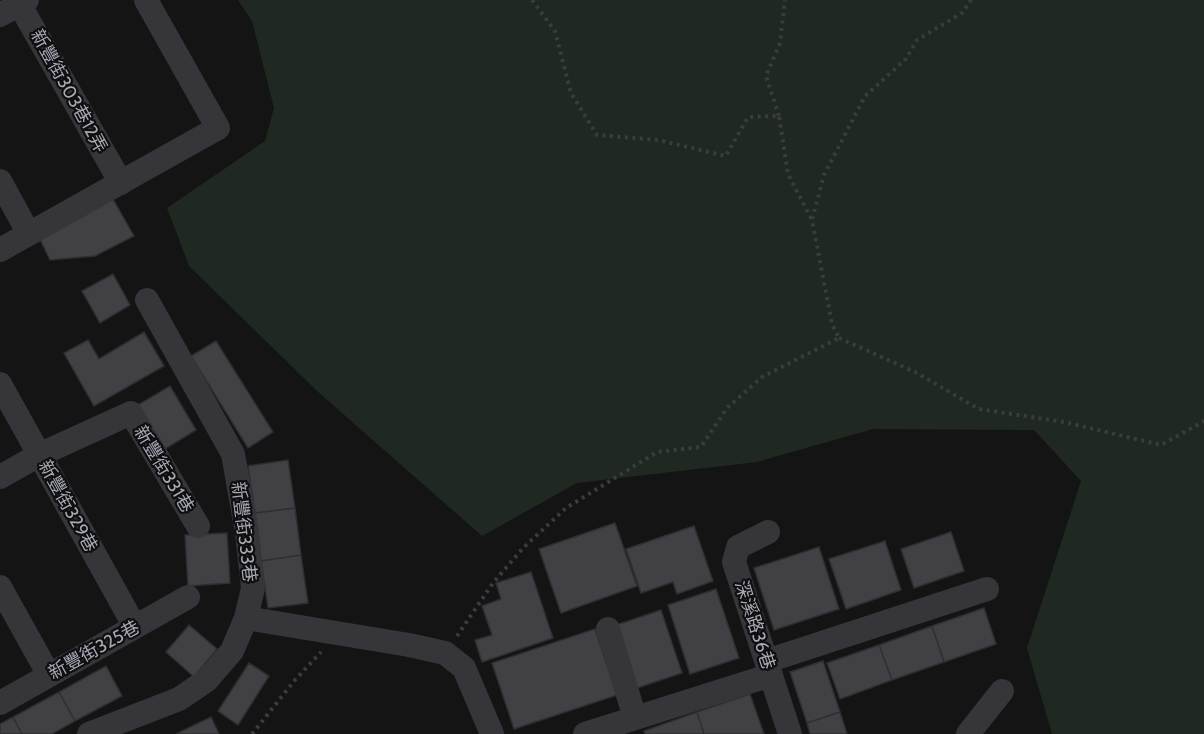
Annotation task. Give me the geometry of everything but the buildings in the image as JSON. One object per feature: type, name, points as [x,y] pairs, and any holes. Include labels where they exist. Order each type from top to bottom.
[{"type":"street","points":[[0,250],[218,128],[146,0]]},
{"type":"street","name":"新豐街303巷12弄","points":[[16,5],[120,183]]},
{"type":"street","points":[[0,181],[30,234]]},
{"type":"street","name":"新豐街333巷","points":[[89,734],[179,699],[207,680],[232,651],[246,618],[252,588],[247,533],[233,454],[147,300]]},
{"type":"street","name":"新豐街329巷","points":[[0,384],[135,627]]},
{"type":"street","name":"新豐街331巷","points":[[0,477],[39,455],[131,413],[198,526]]},
{"type":"street","name":"深溪路36巷","points":[[768,532],[738,548],[734,562],[790,734]]},
{"type":"street","points":[[0,587],[49,675]]},
{"type":"street","points":[[585,734],[635,718],[987,589]]},
{"type":"street","name":"新豐街325巷","points":[[0,703],[188,597]]},
{"type":"street","points":[[246,618],[410,645],[445,653],[464,668],[492,734]]},
{"type":"street","points":[[608,629],[635,718]]},
{"type":"street","points":[[968,734],[1002,691]]},
{"type":"path","points":[[532,0],[555,31],[571,93],[597,135],[658,140],[726,156],[748,117],[779,116]]},
{"type":"path","points":[[784,0],[780,43],[766,76],[779,116],[788,174],[812,220],[832,324],[839,338],[915,372],[979,409],[1064,422],[1161,445],[1204,421]]},
{"type":"path","points":[[812,220],[824,175],[865,96],[906,59],[918,40],[962,13],[970,0]]},
{"type":"path","points":[[445,653],[493,583],[523,548],[566,508],[657,452],[700,447],[727,408],[762,377],[839,338]]},
{"type":"path","points":[[252,734],[295,680],[339,634]]},
{"type":"shaded area","points":[[238,0],[1204,0],[1204,734],[1052,734],[1027,648],[1081,481],[1034,430],[873,429],[757,462],[577,483],[482,536],[317,391],[189,266],[167,208],[265,141],[274,108],[252,21]]}]
